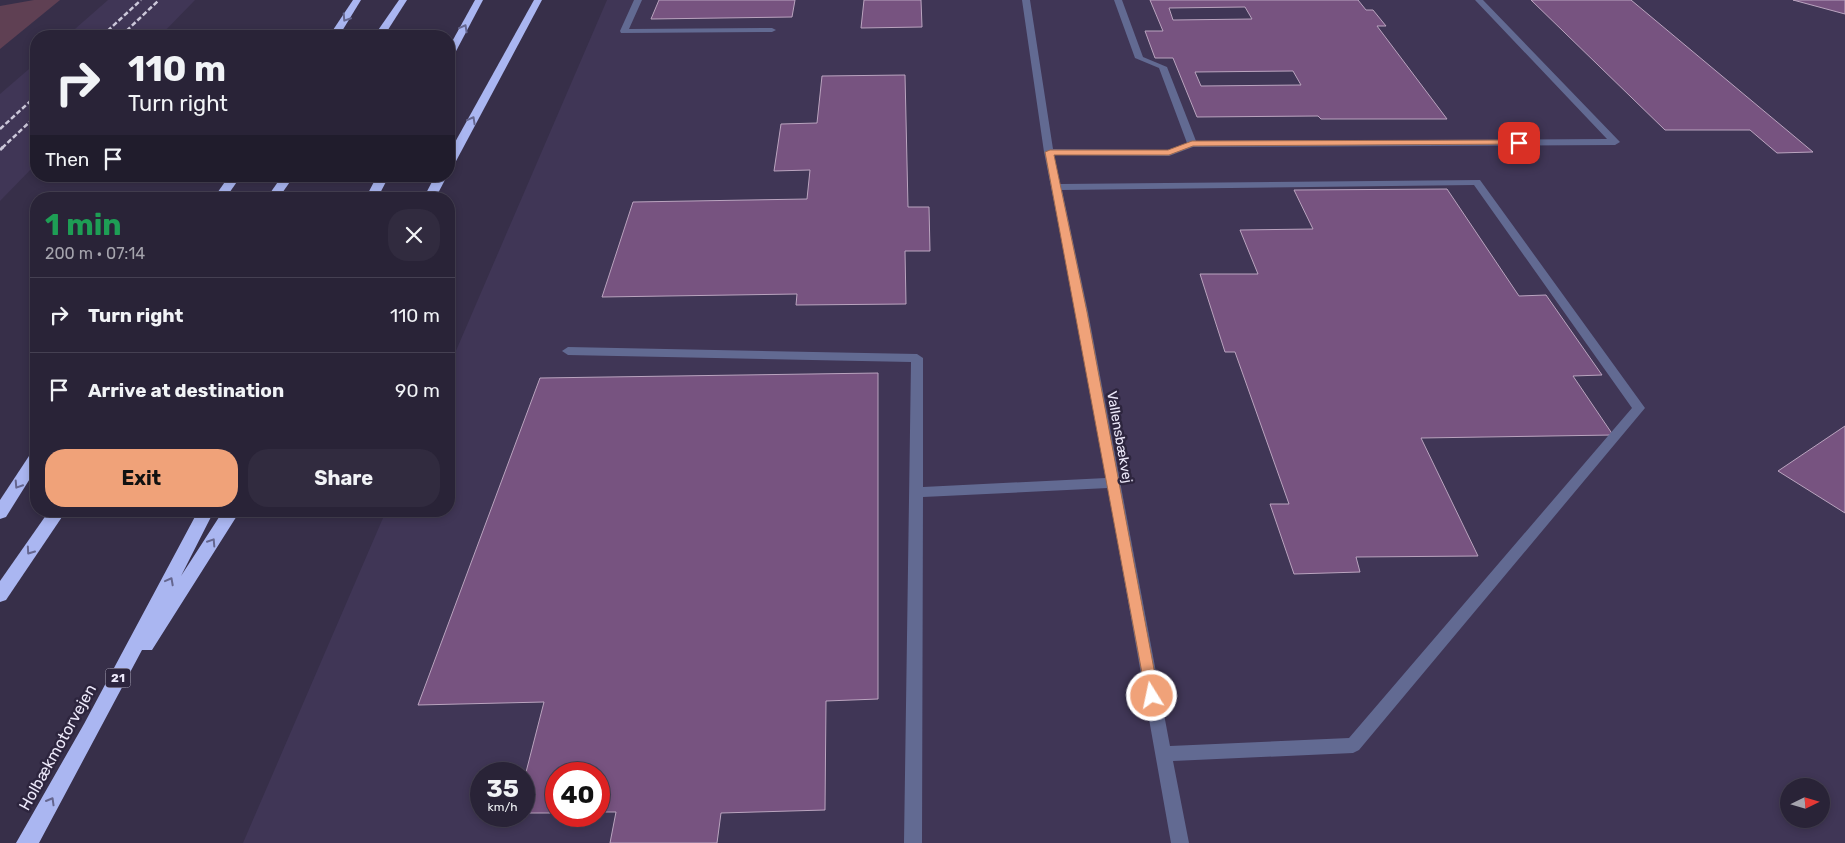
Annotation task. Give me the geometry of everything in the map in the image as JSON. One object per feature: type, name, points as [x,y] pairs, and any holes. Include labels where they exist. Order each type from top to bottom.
[{"type":"highway","points":[[338,30],[357,0]]},
{"type":"highway","points":[[383,30],[403,0]]},
{"type":"highway","points":[[455,44],[479,0]]},
{"type":"highway","points":[[455,152],[538,0]]},
{"type":"highway","points":[[0,514],[30,466]]},
{"type":"highway","points":[[0,595],[54,517]]},
{"type":"highway","name":"Holbækmotorvejen","points":[[27,843],[91,730],[203,517]]},
{"type":"highway","points":[[91,730],[228,517]]},
{"type":"street","points":[[638,0],[624,31],[772,30]]},
{"type":"street","name":"Vallensbækvej","points":[[1022,0],[1031,36]]},
{"type":"street","name":"Vallensbækvej","points":[[1026,0],[1056,187],[1180,843]]},
{"type":"street","points":[[1118,0],[1139,58],[1163,67],[1192,144]]},
{"type":"street","points":[[1050,152],[1169,153],[1192,144],[1615,142],[1479,0]]},
{"type":"street","points":[[1056,187],[1477,182],[1639,408],[1353,745],[1163,754]]},
{"type":"street","points":[[568,351],[917,358],[913,843]]},
{"type":"street","points":[[916,492],[1113,483]]},
{"type":"shaded area","points":[[34,0],[60,0],[0,49],[0,6]]},
{"type":"shaded area","points":[[108,0],[195,0],[166,30],[74,30]]},
{"type":"shaded area","points":[[607,0],[1845,0],[1845,843],[243,843],[383,517],[455,517],[455,353]]},
{"type":"shaded area","points":[[30,68],[30,170],[0,201],[0,94]]},
{"type":"building","points":[[659,0],[795,0],[792,17],[651,19]]},
{"type":"building","points":[[864,0],[921,0],[922,27],[861,28]]},
{"type":"building","points":[[1150,0],[1358,0],[1366,10],[1373,10],[1386,26],[1377,26],[1447,119],[1321,119],[1318,116],[1197,117],[1173,58],[1155,58],[1145,31],[1163,31]],"holes":[[[1245,7],[1252,19],[1173,20],[1169,8]],[[1293,71],[1301,85],[1201,86],[1195,72]]]},
{"type":"building","points":[[1531,0],[1631,0],[1813,152],[1777,153],[1750,130],[1665,130]]},
{"type":"building","points":[[1793,0],[1845,0],[1845,14]]},
{"type":"building","points":[[905,75],[908,207],[929,207],[930,251],[905,251],[906,304],[796,305],[797,294],[602,297],[633,202],[807,199],[810,170],[774,171],[781,124],[817,123],[822,76]]},
{"type":"building","points":[[1447,189],[1519,296],[1546,295],[1602,375],[1573,376],[1613,435],[1421,438],[1478,556],[1356,557],[1360,572],[1294,574],[1270,504],[1289,504],[1235,352],[1225,352],[1200,274],[1258,274],[1240,230],[1313,229],[1294,190]]},
{"type":"building","points":[[878,373],[878,699],[826,701],[825,810],[721,813],[717,843],[610,843],[616,812],[610,812],[610,762],[545,762],[545,813],[535,813],[535,762],[529,762],[544,702],[418,705],[540,378]]},
{"type":"building","points":[[1845,426],[1845,513],[1778,471]]},
{"type":"railway","points":[[108,30],[141,0]]},
{"type":"railway","points":[[127,30],[159,0]]},
{"type":"railway","points":[[0,129],[30,102]]},
{"type":"railway","points":[[2,148],[30,122]]},
{"type":"route","points":[[1152,696],[1082,312],[1050,152],[1169,153],[1192,144],[1519,143]]}]
